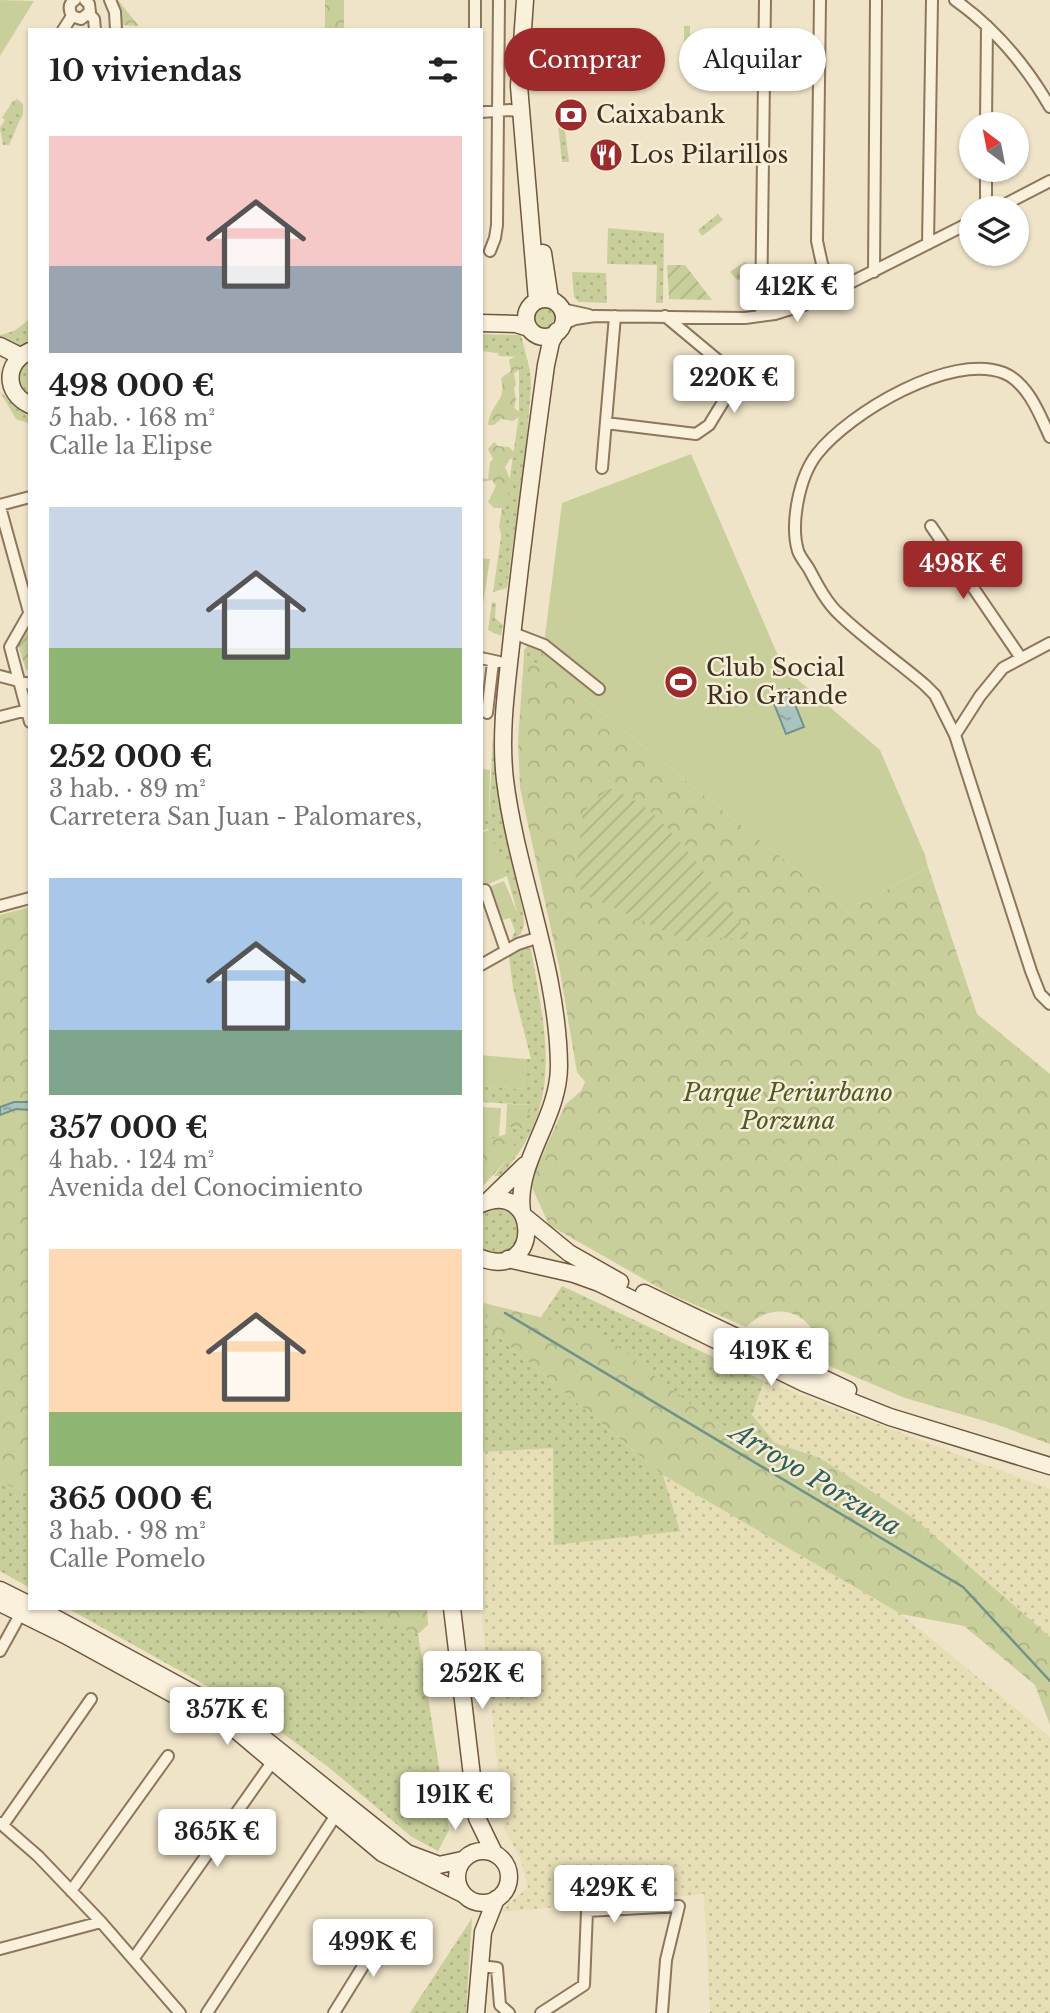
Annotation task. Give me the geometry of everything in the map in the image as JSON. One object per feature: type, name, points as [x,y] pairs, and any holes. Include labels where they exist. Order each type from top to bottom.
[{"type":"street","points":[[72,0],[69,11],[72,16],[81,19],[89,3]]},
{"type":"street","points":[[110,0],[115,12],[116,28]]},
{"type":"street","points":[[475,0],[475,28]]},
{"type":"street","points":[[490,251],[497,225],[499,0]]},
{"type":"street","points":[[483,323],[516,324],[543,337],[549,312],[519,86],[525,0]]},
{"type":"street","points":[[483,1269],[520,1251],[527,1238],[522,1184],[553,1105],[559,1067],[540,937],[490,708],[494,660],[513,633],[548,354],[549,312],[530,86],[536,0]]},
{"type":"street","points":[[761,316],[765,0]]},
{"type":"street","points":[[820,0],[817,242],[822,264],[834,291]]},
{"type":"street","points":[[874,272],[876,0]]},
{"type":"street","points":[[928,244],[932,0]]},
{"type":"street","points":[[955,0],[987,26],[1024,65],[1050,107]]},
{"type":"street","points":[[89,3],[95,28]]},
{"type":"street","points":[[475,16],[499,15]]},
{"type":"street","points":[[64,28],[72,16]]},
{"type":"street","points":[[986,112],[987,26]]},
{"type":"street","points":[[483,112],[523,112]]},
{"type":"street","points":[[1021,196],[1050,181]]},
{"type":"street","points":[[483,312],[549,312],[575,319],[596,316],[761,316],[789,310],[834,291],[959,228]]},
{"type":"street","points":[[541,405],[538,354],[526,318],[549,312]]},
{"type":"street","points":[[602,468],[615,316]]},
{"type":"street","points":[[606,423],[696,434],[709,425],[731,388],[725,366],[665,316]]},
{"type":"street","points":[[0,346],[27,352]]},
{"type":"street","points":[[27,352],[5,365],[12,390],[27,404]]},
{"type":"street","points":[[1050,437],[1038,410],[1010,376],[986,369],[970,368],[943,374],[917,384],[842,428],[816,456],[803,481],[795,512],[798,551],[837,612],[935,695],[956,735],[1031,971],[1040,994],[1050,1004]]},
{"type":"street","points":[[0,386],[27,404]]},
{"type":"street","points":[[28,498],[0,506],[28,605]]},
{"type":"street","points":[[931,526],[1021,658]]},
{"type":"street","points":[[28,616],[10,647],[28,714]]},
{"type":"street","points":[[513,633],[544,645],[599,688]]},
{"type":"street","points":[[956,735],[980,696],[1003,668],[1050,643]]},
{"type":"street","points":[[0,676],[28,683]]},
{"type":"street","points":[[0,717],[27,710]]},
{"type":"street","points":[[485,890],[506,951]]},
{"type":"street","points":[[0,906],[28,899]]},
{"type":"street","points":[[483,964],[523,941],[540,937]]},
{"type":"street","points":[[485,1202],[519,1173],[533,1155]]},
{"type":"street","points":[[485,1202],[507,1201],[563,1248],[605,1274],[872,1401],[1050,1455]]},
{"type":"street","points":[[483,1258],[551,1268],[599,1283],[804,1383],[890,1417],[1050,1466]]},
{"type":"street","points":[[0,1590],[28,1608]]},
{"type":"street","points":[[0,1603],[28,1609]]},
{"type":"street","points":[[0,1651],[28,1610]]},
{"type":"street","points":[[30,1610],[65,1635],[231,1726],[382,1853],[477,1903],[496,1899]]},
{"type":"street","points":[[31,1610],[237,1717],[407,1853],[439,1865],[476,1851],[494,1853],[501,1857],[509,1871],[507,1887],[496,1899],[483,1932],[476,2013]]},
{"type":"street","points":[[452,1610],[477,1818],[494,1853]]},
{"type":"street","points":[[91,1699],[1,1824],[38,1856],[101,1922],[180,2013]]},
{"type":"street","points":[[71,1891],[168,1756]]},
{"type":"street","points":[[134,1958],[273,1761]]},
{"type":"street","points":[[207,2013],[336,1815]]},
{"type":"street","points":[[477,1818],[456,1876],[483,1932]]},
{"type":"street","points":[[541,2013],[584,1985],[587,1911],[680,1906],[666,1960],[662,2013]]},
{"type":"street","points":[[0,1949],[101,1922]]},
{"type":"street","points":[[334,2013],[386,1928]]},
{"type":"street","points":[[481,1966],[497,1968],[500,2005],[509,2013]]},
{"type":"shaded area","points":[[764,1381],[1050,1489],[1050,1637],[909,1516],[820,1458],[775,1443],[752,1416]]},
{"type":"shaded area","points":[[553,1447],[680,1530],[663,1475],[901,1614],[1050,1737],[1050,2013],[710,2013],[704,1894],[498,1912],[528,1888],[521,1860],[504,1828],[481,1610],[483,1452]]},
{"type":"green space","points":[[0,0],[34,1],[0,56]]},
{"type":"green space","points":[[118,0],[139,26],[122,25]]},
{"type":"green space","points":[[325,0],[344,0],[344,28],[325,28]]},
{"type":"green space","points":[[17,99],[23,104],[23,114],[19,122],[19,111],[12,108],[5,120],[2,118],[12,102]]},
{"type":"green space","points":[[556,106],[562,106],[569,162],[562,162]]},
{"type":"green space","points":[[12,108],[19,110],[19,122],[9,145],[3,145],[0,128]]},
{"type":"green space","points":[[718,214],[723,220],[702,236],[698,230]]},
{"type":"green space","points":[[608,228],[664,233],[663,303],[656,303],[657,265],[607,264]]},
{"type":"green space","points":[[747,262],[747,280],[737,280],[730,272]]},
{"type":"green space","points":[[667,265],[685,265],[712,300],[669,299]]},
{"type":"green space","points":[[572,272],[606,273],[607,303],[579,302],[574,297]]},
{"type":"green space","points":[[544,306],[555,313],[556,318],[549,329],[544,330],[533,323],[532,318],[539,307]]},
{"type":"green space","points":[[28,320],[28,343],[17,348],[0,342],[0,335],[14,331]]},
{"type":"green space","points":[[483,334],[521,335],[530,371],[531,388],[507,588],[493,592],[519,415],[519,357],[499,356],[498,353],[483,351]]},
{"type":"green space","points":[[522,352],[521,369],[514,373],[514,408],[521,413],[520,416],[513,421],[501,419],[494,425],[488,425],[502,393],[501,378],[511,371],[509,360]]},
{"type":"green space","points":[[28,362],[28,395],[18,385],[19,371]]},
{"type":"green space","points":[[0,392],[28,416],[28,423],[16,419]]},
{"type":"green space","points":[[494,442],[498,446],[509,447],[517,455],[510,459],[505,467],[510,479],[502,537],[499,527],[502,508],[494,508],[488,502],[496,486],[492,480],[483,482],[483,478],[488,479],[490,462],[493,459],[488,449]]},
{"type":"green space","name":"Club Social Rio Grande","points":[[691,454],[783,667],[880,750],[925,855],[928,867],[848,911],[588,702],[539,666],[562,503]]},
{"type":"green space","points":[[483,558],[490,559],[483,604]]},
{"type":"green space","points":[[492,602],[496,603],[495,618],[503,625],[501,636],[488,630]]},
{"type":"green space","points":[[28,630],[28,670],[26,670],[18,645]]},
{"type":"green space","points":[[527,646],[544,651],[581,697],[524,655]]},
{"type":"green space","name":"Parque Periurbano Porzuna","points":[[524,655],[588,702],[848,911],[928,867],[977,1014],[1050,1074],[1050,1444],[995,1424],[905,1398],[820,1362],[819,1346],[814,1333],[807,1322],[796,1315],[772,1312],[759,1317],[746,1327],[670,1294],[549,1225],[530,1183],[565,1105],[581,1091],[585,1082],[577,1072],[559,966],[520,788],[518,740]]},
{"type":"green space","points":[[493,733],[499,801],[523,911],[524,924],[521,934],[511,940],[515,931],[510,918],[501,918],[517,911],[507,876],[488,829],[483,830],[483,817],[489,817]]},
{"type":"green space","points":[[483,769],[490,770],[489,817],[483,817]]},
{"type":"green space","points":[[609,788],[634,800],[667,827],[754,940],[708,937],[686,941],[586,895],[575,883],[583,812]]},
{"type":"green space","points":[[489,830],[507,876],[484,886],[483,884],[483,832]]},
{"type":"green space","points":[[504,881],[517,912],[501,918],[489,887]]},
{"type":"green space","points":[[28,908],[28,1492],[0,1483],[0,915]]},
{"type":"green space","points":[[525,948],[531,949],[542,1010],[546,1068],[534,1124],[521,1150],[500,1176],[494,1176],[506,1161],[483,1144],[483,1136],[505,1137],[506,1127],[522,1128],[531,1105],[483,1102],[483,1086],[523,1089],[525,1059],[531,1059],[513,988],[509,956]]},
{"type":"green space","points":[[483,1055],[525,1059],[523,1089],[483,1086]]},
{"type":"green space","points":[[507,1104],[532,1105],[522,1128],[506,1127]]},
{"type":"green space","points":[[483,1107],[501,1108],[499,1137],[483,1136]]},
{"type":"green space","points":[[513,1132],[519,1135],[506,1161],[483,1186],[483,1134],[490,1139]]},
{"type":"green space","points":[[504,1208],[518,1226],[515,1243],[501,1253],[483,1249],[483,1211]]},
{"type":"green space","points":[[562,1286],[764,1381],[752,1415],[775,1443],[713,1422],[541,1317]]},
{"type":"green space","points":[[484,1303],[487,1327],[663,1475],[680,1531],[554,1545],[553,1448],[483,1452]]},
{"type":"green space","points":[[484,1303],[603,1335],[713,1422],[820,1458],[916,1520],[1050,1637],[1050,1725],[1035,1685],[964,1626],[901,1614],[663,1475],[487,1327]]},
{"type":"green space","points":[[0,1483],[28,1492],[28,1587],[0,1571]]},
{"type":"green space","points":[[71,1610],[359,1610],[418,1634],[449,1830],[438,1851],[412,1837],[327,1766],[254,1712]]},
{"type":"green space","points":[[353,1610],[427,1610],[428,1625],[418,1634]]},
{"type":"green space","points":[[472,1918],[466,2013],[410,2013]]},
{"type":"water","points":[[789,689],[804,727],[786,734],[771,696]]},
{"type":"water","points":[[14,1102],[28,1102],[28,1110],[16,1109],[0,1115],[0,1107]]},
{"type":"waterway","name":"Arroyo Porzuna","points":[[505,1313],[963,1587],[1050,1681]]},
{"type":"place","name":"Caixabank","points":[[571,115]]},
{"type":"place","name":"Los Pilarillos","points":[[606,155]]},
{"type":"place","name":"Club Social Rio Grande","points":[[681,682]]}]
